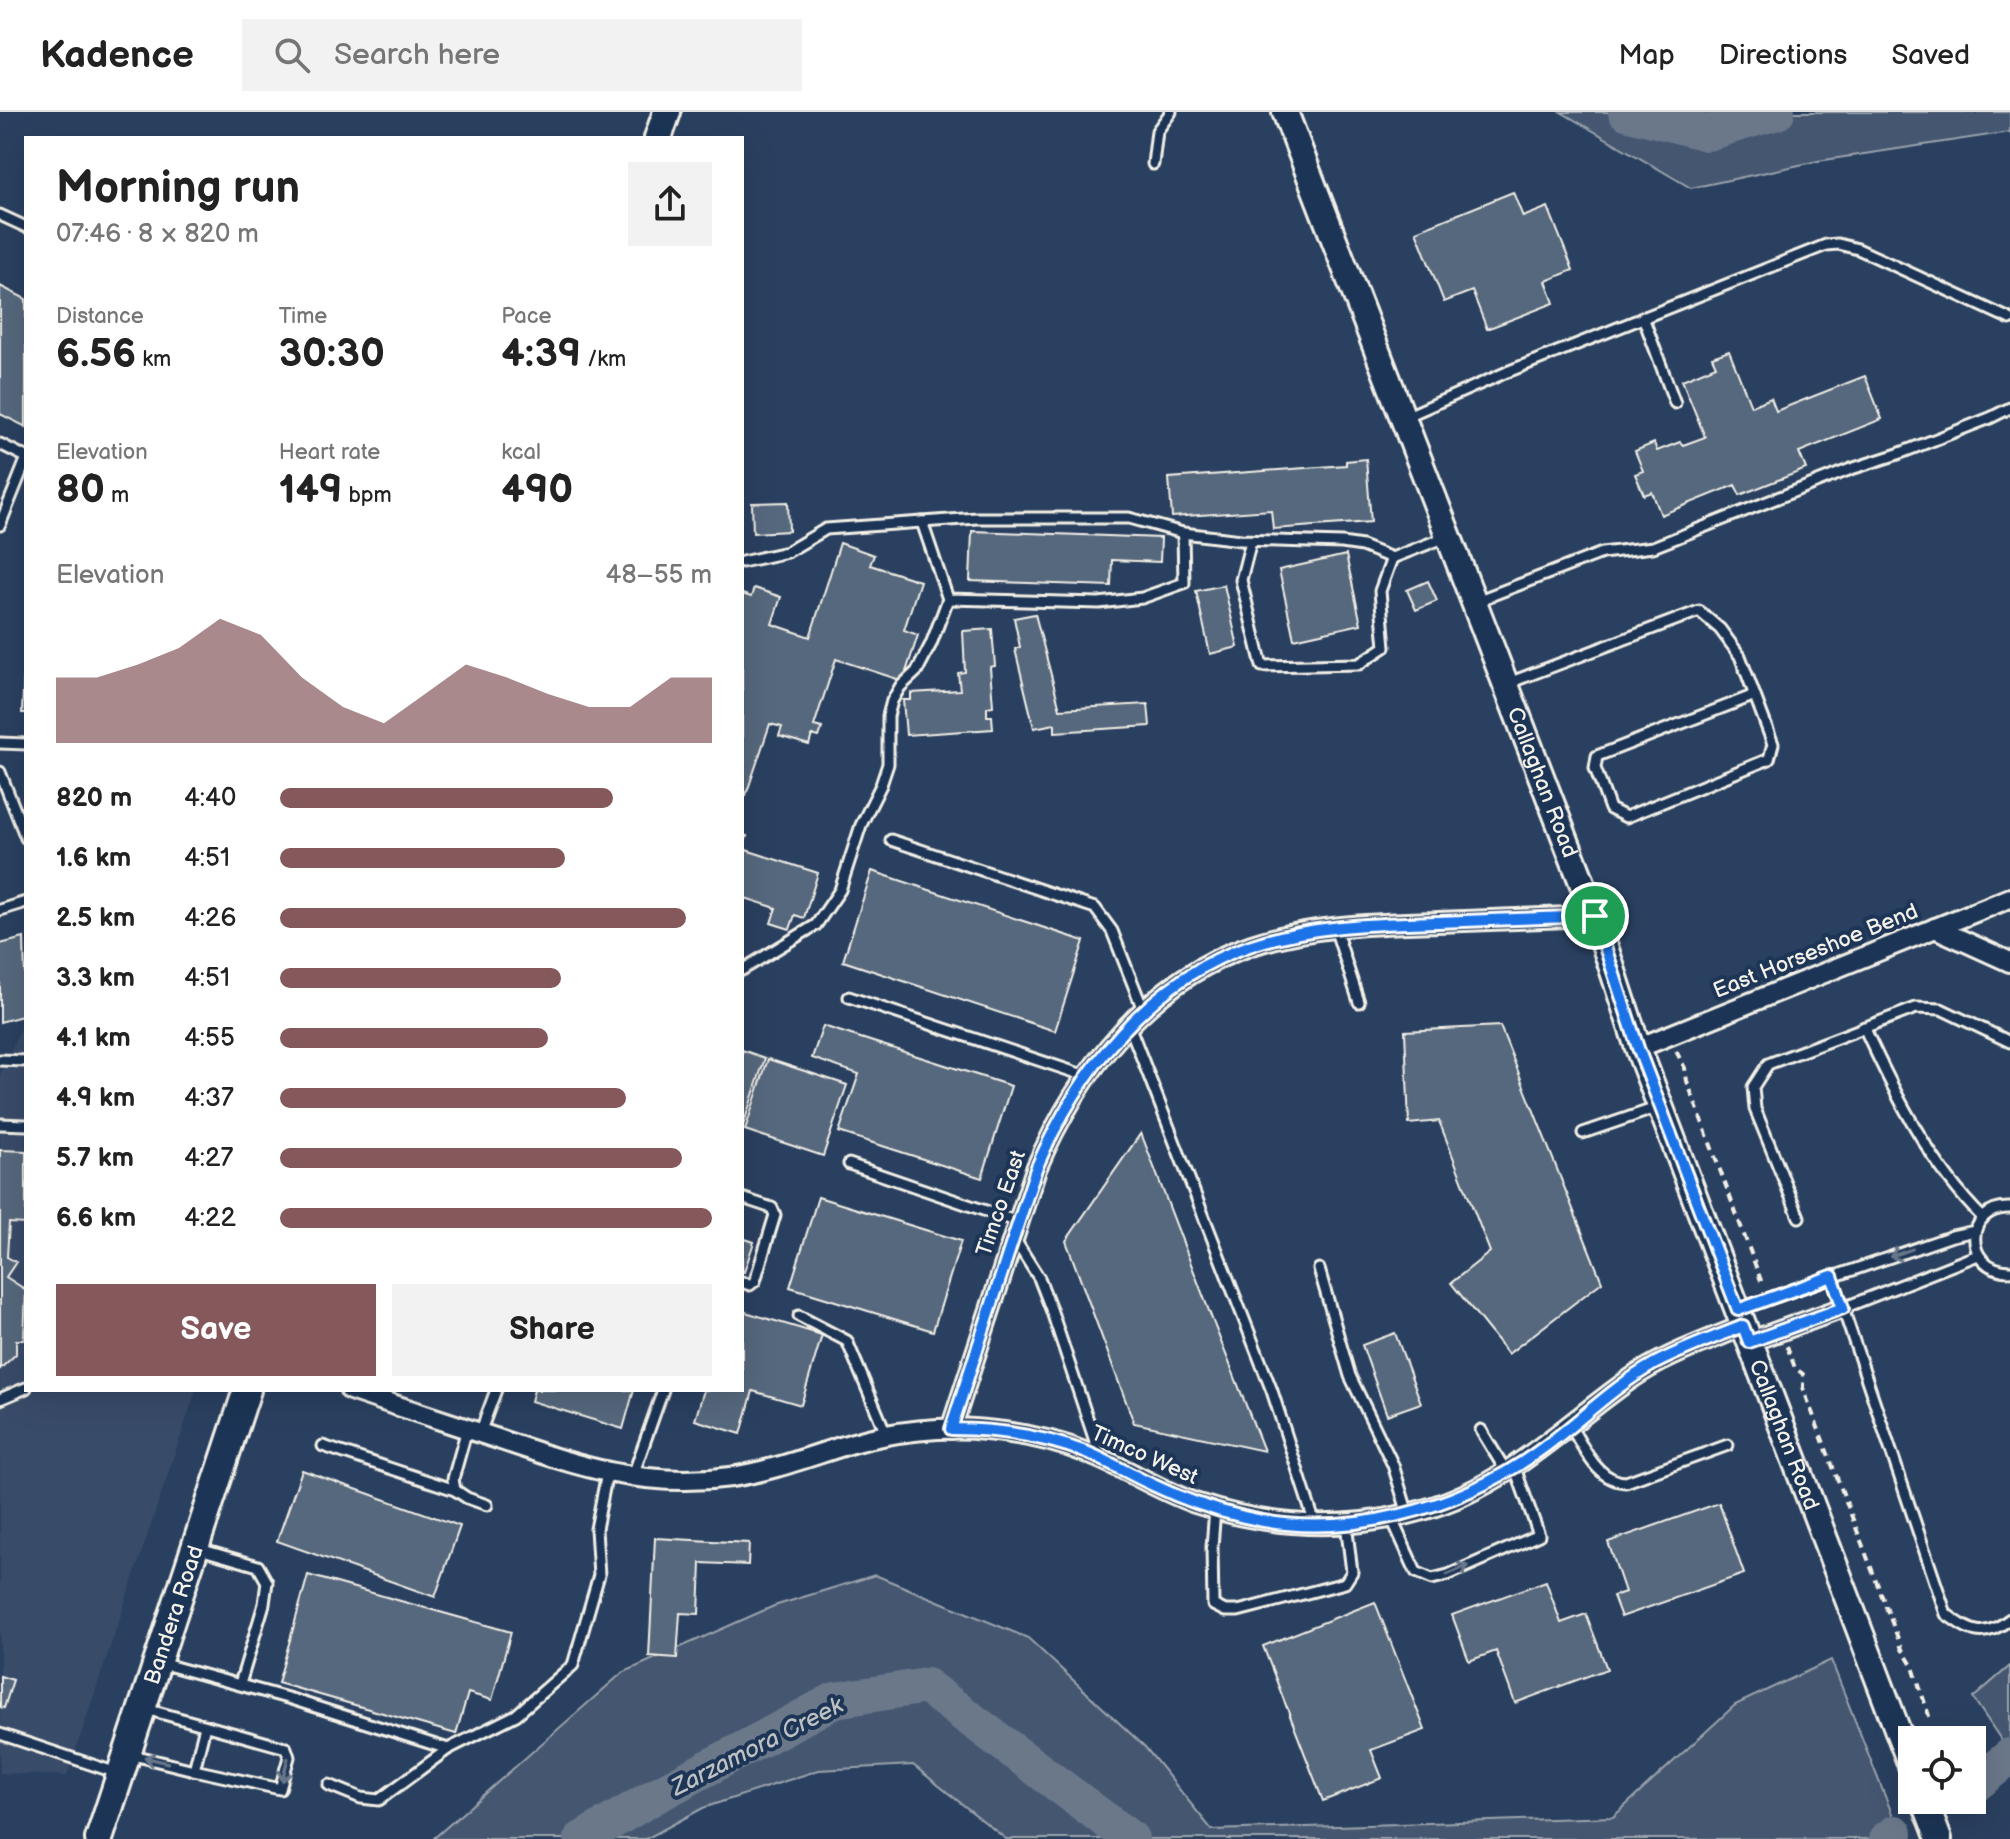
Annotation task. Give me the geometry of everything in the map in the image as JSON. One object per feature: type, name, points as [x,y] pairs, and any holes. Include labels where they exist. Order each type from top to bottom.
[{"type":"main road","points":[[659,136],[667,112]]},
{"type":"main road","name":"Callaghan Road","points":[[1285,112],[1595,916],[1638,1048],[1898,1731]]},
{"type":"main road","name":"Bandera Road","points":[[99,1839],[246,1392]]},
{"type":"main road","points":[[1929,1814],[1939,1839]]},
{"type":"street","name":"East Horseshoe Bend","points":[[1638,1048],[2010,898]]},
{"type":"street","name":"Timco East","points":[[951,1429],[1036,1169],[1052,1130],[1086,1076],[1129,1025],[1182,981],[1249,946],[1283,936],[1355,925],[1595,916]]},
{"type":"street","points":[[1935,928],[2010,962]]},
{"type":"street","name":"Timco West","points":[[356,1392],[607,1473],[632,1478],[732,1477],[768,1470],[857,1442],[951,1429],[1018,1434],[1054,1442],[1101,1459],[1156,1487],[1246,1518],[1315,1524],[1346,1523],[1400,1515],[1450,1501],[1511,1470],[1630,1379],[1656,1363],[1743,1326],[1843,1308]]},
{"type":"lane","points":[[1153,164],[1157,131],[1171,112]]},
{"type":"lane","points":[[0,215],[24,226]]},
{"type":"lane","points":[[1403,418],[1507,372],[1826,245],[1838,244],[1858,249],[2010,319]]},
{"type":"lane","points":[[1643,317],[1675,403]]},
{"type":"lane","points":[[1474,602],[1602,553],[1653,547],[2010,408]]},
{"type":"lane","points":[[0,444],[24,457]]},
{"type":"lane","points":[[0,525],[24,463]]},
{"type":"lane","points":[[0,493],[11,498]]},
{"type":"lane","points":[[744,562],[787,552],[826,529],[977,518],[1129,518],[1183,533],[1251,541],[1362,546],[1392,558],[1448,536]]},
{"type":"lane","points":[[744,969],[816,925],[840,890],[861,825],[888,764],[888,716],[892,701],[900,687],[917,671],[948,599],[922,522]]},
{"type":"lane","points":[[948,599],[1099,603],[1142,598],[1184,583],[1183,533]]},
{"type":"lane","points":[[1251,541],[1241,580],[1262,666],[1359,664],[1385,647],[1380,591],[1392,558]]},
{"type":"lane","points":[[1506,684],[1699,611],[1720,629],[1740,656],[1755,695],[1773,744],[1769,759],[1626,817],[1610,809],[1595,768],[1597,756],[1755,695]]},
{"type":"lane","points":[[0,743],[24,744]]},
{"type":"lane","points":[[0,772],[5,796],[24,834]]},
{"type":"lane","points":[[891,840],[1095,908],[1112,931],[1144,1012]]},
{"type":"lane","points":[[0,910],[24,903]]},
{"type":"lane","points":[[1335,928],[1359,1002]]},
{"type":"lane","points":[[849,997],[1086,1076]]},
{"type":"lane","points":[[1799,1217],[1755,1109],[1753,1087],[1768,1064],[1916,1008],[1941,1009],[2010,1042]]},
{"type":"lane","points":[[1129,1025],[1272,1391],[1315,1524]]},
{"type":"lane","points":[[1864,1027],[1897,1099],[1965,1200],[1983,1218]]},
{"type":"lane","points":[[0,1060],[24,1061]]},
{"type":"lane","points":[[1583,1133],[1661,1106]]},
{"type":"lane","points":[[0,1124],[24,1125]]},
{"type":"lane","points":[[849,1164],[1016,1229],[1051,1309],[1101,1459]]},
{"type":"lane","points":[[744,1199],[772,1208],[775,1215],[755,1281],[750,1285],[744,1283]]},
{"type":"lane","points":[[2010,1208],[1996,1209],[1983,1218],[1975,1231],[1974,1241],[1978,1255],[1990,1267],[2010,1271]]},
{"type":"lane","points":[[1743,1326],[1832,1276],[1975,1231]]},
{"type":"lane","points":[[1843,1308],[1978,1255]]},
{"type":"lane","points":[[1319,1269],[1350,1376],[1393,1465],[1400,1515],[1416,1572],[1432,1579],[1539,1535],[1511,1470],[1481,1430]]},
{"type":"lane","points":[[1832,1276],[1946,1614],[1969,1630],[1995,1631],[2010,1619]]},
{"type":"lane","points":[[799,1316],[847,1341],[887,1436]]},
{"type":"lane","points":[[0,1399],[24,1389]]},
{"type":"lane","points":[[455,1490],[453,1479],[473,1431],[495,1392]]},
{"type":"lane","points":[[632,1478],[662,1392]]},
{"type":"lane","points":[[1570,1426],[1604,1476],[1616,1482],[1626,1482],[1728,1445]]},
{"type":"lane","points":[[323,1446],[455,1490],[487,1505]]},
{"type":"lane","points":[[329,1785],[361,1798],[379,1800],[448,1749],[516,1715],[573,1665],[599,1575],[596,1529],[607,1473]]},
{"type":"lane","points":[[1215,1509],[1213,1605],[1225,1611],[1238,1611],[1345,1583],[1352,1572],[1346,1523]]},
{"type":"lane","points":[[195,1548],[258,1566],[267,1582],[264,1604],[240,1684]]},
{"type":"lane","points":[[158,1662],[240,1684],[448,1749]]},
{"type":"lane","points":[[0,1734],[124,1764],[194,1770],[280,1789],[289,1757],[286,1748],[143,1708]]},
{"type":"lane","points":[[194,1770],[205,1726]]},
{"type":"path","points":[[1677,1056],[1685,1068],[1687,1081],[1765,1289]]},
{"type":"path","points":[[1788,1350],[1795,1368],[1803,1374],[1803,1388],[1902,1649],[1913,1667],[1931,1722]]},
{"type":"shaded area","points":[[1561,112],[2010,112],[2010,132],[1818,161],[1691,188]]},
{"type":"shaded area","points":[[24,1021],[24,1392],[195,1392],[67,1776],[0,1773],[0,1075]]},
{"type":"shaded area","points":[[875,1575],[1028,1638],[1145,1747],[1212,1830],[1613,1817],[1735,1705],[1831,1660],[1902,1839],[1006,1839],[913,1765],[819,1770],[703,1808],[646,1839],[433,1839],[622,1673],[774,1606]]},
{"type":"shaded area","points":[[2010,1666],[2010,1753],[1973,1698]]},
{"type":"building","points":[[1513,192],[1523,217],[1548,207],[1573,270],[1546,281],[1554,303],[1487,329],[1472,291],[1444,302],[1416,231]]},
{"type":"building","points":[[0,286],[24,298],[24,426],[0,414]]},
{"type":"building","points":[[1729,351],[1751,406],[1771,398],[1776,411],[1865,376],[1882,419],[1799,452],[1806,469],[1740,495],[1735,485],[1661,515],[1652,492],[1644,495],[1635,474],[1643,471],[1635,451],[1654,443],[1657,451],[1705,437],[1682,380],[1716,366],[1712,357]]},
{"type":"building","points":[[1366,459],[1371,522],[1273,529],[1271,510],[1172,517],[1169,478],[1346,465],[1346,461]]},
{"type":"building","points":[[788,502],[789,531],[753,533],[752,503]]},
{"type":"building","points":[[972,531],[1161,538],[1160,562],[1112,560],[1111,586],[970,581]]},
{"type":"building","points":[[840,543],[874,555],[870,565],[920,581],[904,630],[918,635],[903,681],[836,659],[814,726],[822,728],[819,737],[812,735],[809,745],[779,736],[782,727],[770,724],[744,794],[744,595],[751,597],[754,588],[781,597],[772,624],[810,637]]},
{"type":"building","points":[[1346,555],[1361,624],[1294,639],[1279,570]]},
{"type":"building","points":[[1428,581],[1437,601],[1416,610],[1407,590]]},
{"type":"building","points":[[1224,585],[1238,647],[1210,654],[1196,591]]},
{"type":"building","points":[[1035,614],[1060,709],[1148,704],[1150,726],[1055,732],[1055,724],[1034,728],[1015,649],[1020,647],[1014,618]]},
{"type":"building","points":[[992,629],[995,666],[990,667],[993,706],[987,707],[987,716],[992,716],[993,729],[906,735],[903,700],[911,700],[911,693],[960,690],[958,673],[965,672],[963,631]]},
{"type":"building","points":[[24,672],[24,713],[22,713]]},
{"type":"building","points":[[744,849],[818,873],[804,918],[795,915],[790,929],[771,923],[776,908],[744,898]]},
{"type":"building","points":[[872,871],[1084,941],[1055,1031],[843,961]]},
{"type":"building","points":[[24,938],[24,1016],[0,1022],[0,944]]},
{"type":"building","points":[[823,1026],[1011,1086],[982,1178],[839,1132],[859,1074],[812,1058]]},
{"type":"building","points":[[1500,1026],[1602,1282],[1508,1354],[1451,1283],[1490,1252],[1439,1121],[1409,1124],[1405,1031]]},
{"type":"building","points":[[744,1051],[765,1058],[744,1123]]},
{"type":"building","points":[[768,1059],[847,1085],[823,1156],[745,1130]]},
{"type":"building","points":[[1141,1133],[1264,1451],[1134,1423],[1066,1241]]},
{"type":"building","points":[[0,1150],[24,1151],[24,1224],[9,1223],[7,1257],[16,1262],[6,1277],[24,1289],[24,1340],[16,1340],[16,1354],[0,1369]]},
{"type":"building","points":[[818,1197],[961,1241],[933,1331],[790,1287]]},
{"type":"building","points":[[744,1239],[754,1242],[744,1272]]},
{"type":"building","points":[[744,1312],[822,1335],[801,1405],[753,1391],[741,1434],[695,1420],[703,1392],[744,1392]]},
{"type":"building","points":[[1395,1333],[1421,1403],[1387,1415],[1362,1345]]},
{"type":"building","points":[[533,1392],[633,1392],[623,1429],[531,1401]]},
{"type":"building","points":[[302,1470],[460,1526],[435,1597],[277,1541]]},
{"type":"building","points":[[1719,1503],[1744,1574],[1621,1617],[1613,1596],[1625,1592],[1608,1542]]},
{"type":"building","points":[[655,1538],[749,1543],[748,1565],[701,1563],[699,1614],[680,1613],[677,1658],[649,1656]]},
{"type":"building","points":[[308,1575],[511,1632],[492,1700],[468,1693],[456,1734],[278,1683]]},
{"type":"building","points":[[1546,1581],[1561,1623],[1586,1614],[1607,1669],[1515,1703],[1496,1651],[1469,1661],[1452,1615]]},
{"type":"building","points":[[1375,1602],[1425,1730],[1371,1750],[1382,1778],[1323,1801],[1263,1646]]},
{"type":"building","points":[[0,1676],[13,1680],[4,1708],[0,1707]]},
{"type":"waterway","points":[[1626,112],[1707,133],[1777,112]]},
{"type":"waterway","name":"Zarzamora Creek","points":[[582,1839],[657,1795],[835,1700],[926,1686],[1131,1839]]},
{"type":"waterway","name":"Zarzamora Creek","points":[[1986,1776],[2010,1756]]},
{"type":"waterway","name":"Zarzamora Creek","points":[[1887,1839],[1895,1833]]},
{"type":"route","points":[[1595,916],[1638,1048],[1738,1310],[1832,1276],[1843,1308],[1749,1342],[1743,1326],[1656,1363],[1630,1379],[1545,1447],[1483,1486],[1450,1501],[1408,1514],[1363,1521],[1325,1525],[1246,1518],[1156,1487],[1089,1453],[1054,1442],[981,1429],[951,1429],[1036,1169],[1052,1130],[1073,1093],[1096,1062],[1125,1029],[1160,997],[1218,960],[1283,936],[1355,925],[1595,916]]}]
